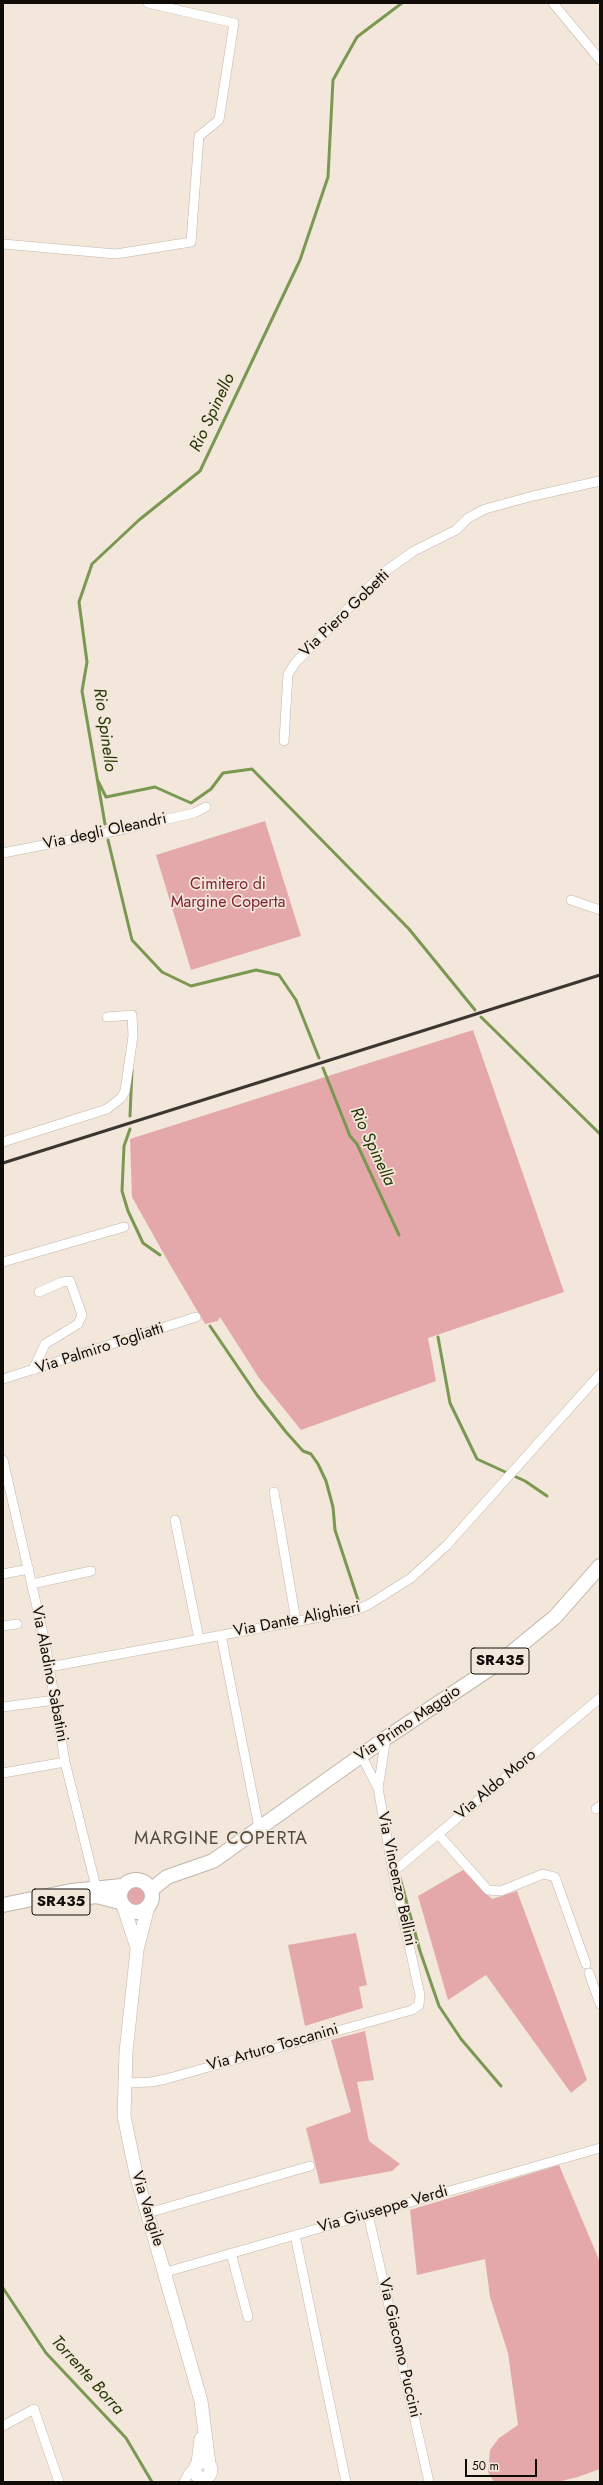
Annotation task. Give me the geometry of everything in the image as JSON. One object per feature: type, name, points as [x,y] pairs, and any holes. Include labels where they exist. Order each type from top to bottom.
[{"type":"main road","name":"Via Primo Maggio","points":[[151,1890],[167,1877],[209,1863],[386,1738],[500,1662],[555,1617],[599,1570]]},
{"type":"main road","name":"SR435","points":[[3,1905],[96,1887],[122,1886],[210,1854],[223,1852]]},
{"type":"main road","points":[[136,1880],[143,1882],[151,1890],[152,1898],[148,1907]]},
{"type":"main road","points":[[122,1886],[120,1892],[122,1905]]},
{"type":"main road","name":"SR435","points":[[3,1914],[96,1896],[122,1905],[136,1913],[148,1907]]},
{"type":"street","points":[[3,244],[116,254],[191,242],[199,136],[219,120],[234,23],[148,3]]},
{"type":"street","points":[[553,3],[600,60]]},
{"type":"street","name":"Via Piero Gobetti","points":[[284,741],[288,674],[296,662],[383,573],[414,551],[456,530],[468,518],[485,509],[520,499],[600,481]]},
{"type":"street","name":"Via degli Oleandri","points":[[3,853],[194,813],[206,807]]},
{"type":"street","points":[[572,900],[600,910]]},
{"type":"street","points":[[3,1142],[107,1109],[121,1098],[125,1091],[133,1036],[132,1015],[107,1017]]},
{"type":"street","points":[[3,1262],[124,1227]]},
{"type":"street","points":[[33,1370],[45,1344],[78,1324],[82,1315],[70,1282],[62,1282],[39,1292]]},
{"type":"street","name":"Via Palmiro Togliatti","points":[[3,1379],[196,1317]]},
{"type":"street","name":"Via Dante Alighieri","points":[[50,1667],[361,1608],[403,1584],[447,1545],[600,1374]]},
{"type":"street","name":"Via Aladino Sabatini","points":[[3,1460],[29,1569],[50,1667],[65,1762],[96,1887]]},
{"type":"street","points":[[274,1492],[296,1621]]},
{"type":"street","points":[[175,1520],[199,1639]]},
{"type":"street","points":[[3,1574],[29,1569]]},
{"type":"street","points":[[32,1584],[91,1571]]},
{"type":"street","points":[[3,1626],[17,1624]]},
{"type":"street","points":[[221,1635],[259,1828]]},
{"type":"street","name":"Via Aldo Moro","points":[[393,1872],[600,1698]]},
{"type":"street","points":[[3,1707],[55,1700]]},
{"type":"street","points":[[378,1788],[386,1738]]},
{"type":"street","name":"Via Vincenzo Bellini","points":[[361,1756],[378,1788],[393,1872],[420,1995],[419,2005]]},
{"type":"street","points":[[3,1773],[65,1762]]},
{"type":"street","points":[[438,1834],[488,1890],[501,1891],[543,1874],[555,1876],[600,2004]]},
{"type":"street","points":[[122,1905],[137,1950]]},
{"type":"street","points":[[137,1950],[148,1907]]},
{"type":"street","name":"Via Vangile","points":[[137,1950],[124,2083],[123,2106],[126,2131],[136,2174],[166,2272],[202,2407],[206,2474]]},
{"type":"street","name":"Via Arturo Toscanini","points":[[124,2083],[151,2082],[166,2079],[412,2010],[419,2005]]},
{"type":"street","name":"Via Giuseppe Verdi","points":[[166,2272],[600,2148]]},
{"type":"street","points":[[148,2213],[310,2166]]},
{"type":"street","name":"Via Giacomo Puccini","points":[[368,2214],[429,2482]]},
{"type":"street","points":[[296,2235],[346,2482]]},
{"type":"street","points":[[231,2253],[248,2317]]},
{"type":"street","points":[[3,2426],[34,2409],[59,2482]]},
{"type":"street","points":[[184,2482],[188,2474],[206,2474]]},
{"type":"green space","name":"Cimitero di Margine Coperta","points":[[265,821],[301,936],[191,970],[156,855]]},
{"type":"green space","points":[[473,1030],[564,1292],[428,1338],[436,1381],[301,1430],[259,1378],[220,1317],[218,1321],[205,1324],[165,1256],[132,1197],[130,1139]]},
{"type":"green space","points":[[463,1870],[492,1899],[517,1891],[587,2080],[571,2093],[486,1975],[448,2000],[418,1896]]},
{"type":"green space","points":[[136,1886],[143,1889],[146,1896],[143,1903],[136,1906],[129,1903],[126,1896],[129,1889]]},
{"type":"green space","points":[[356,1933],[367,1985],[359,1987],[363,2008],[305,2026],[288,1945]]},
{"type":"green space","points":[[365,2031],[374,2080],[357,2082],[369,2141],[400,2164],[392,2171],[320,2184],[306,2128],[351,2112],[331,2040]]},
{"type":"green space","points":[[559,2165],[600,2262],[600,2469],[578,2477],[557,2482],[494,2482],[488,2472],[490,2450],[499,2438],[518,2425],[508,2353],[490,2297],[485,2259],[417,2275],[410,2210]]},
{"type":"waterway","name":"Rio Spinello","points":[[105,824],[82,691],[87,662],[79,602],[92,564],[139,520],[200,471],[300,260],[328,177],[333,80],[357,37],[402,3]]},
{"type":"waterway","points":[[98,781],[106,797],[155,787],[191,803],[211,789],[223,773],[252,769],[409,929],[475,1010]]},
{"type":"waterway","name":"Rio Spinella","points":[[108,840],[132,940],[162,972],[191,986],[256,970],[279,975],[296,1000],[319,1058]]},
{"type":"waterway","points":[[481,1017],[600,1134]]},
{"type":"waterway","name":"Rio Spinella","points":[[323,1068],[350,1136],[357,1144],[399,1235]]},
{"type":"waterway","points":[[130,1116],[132,1070]]},
{"type":"waterway","points":[[130,1129],[124,1146],[122,1191],[128,1211],[143,1243],[160,1255]]},
{"type":"waterway","points":[[210,1326],[257,1395],[286,1432],[303,1451],[311,1454],[318,1464],[326,1481],[333,1507],[335,1530],[358,1600]]},
{"type":"waterway","name":"Rio Spinella","points":[[438,1337],[450,1403],[477,1459],[525,1481],[547,1496]]},
{"type":"waterway","points":[[400,1878],[420,1951],[439,2006],[461,2039],[501,2086]]},
{"type":"waterway","name":"Torrente Borra","points":[[3,2288],[46,2353],[126,2438],[152,2482]]},
{"type":"railway","points":[[3,1163],[600,975]]},
{"type":"district","name":"MARGINE COPERTA","points":[[221,1840]]}]
